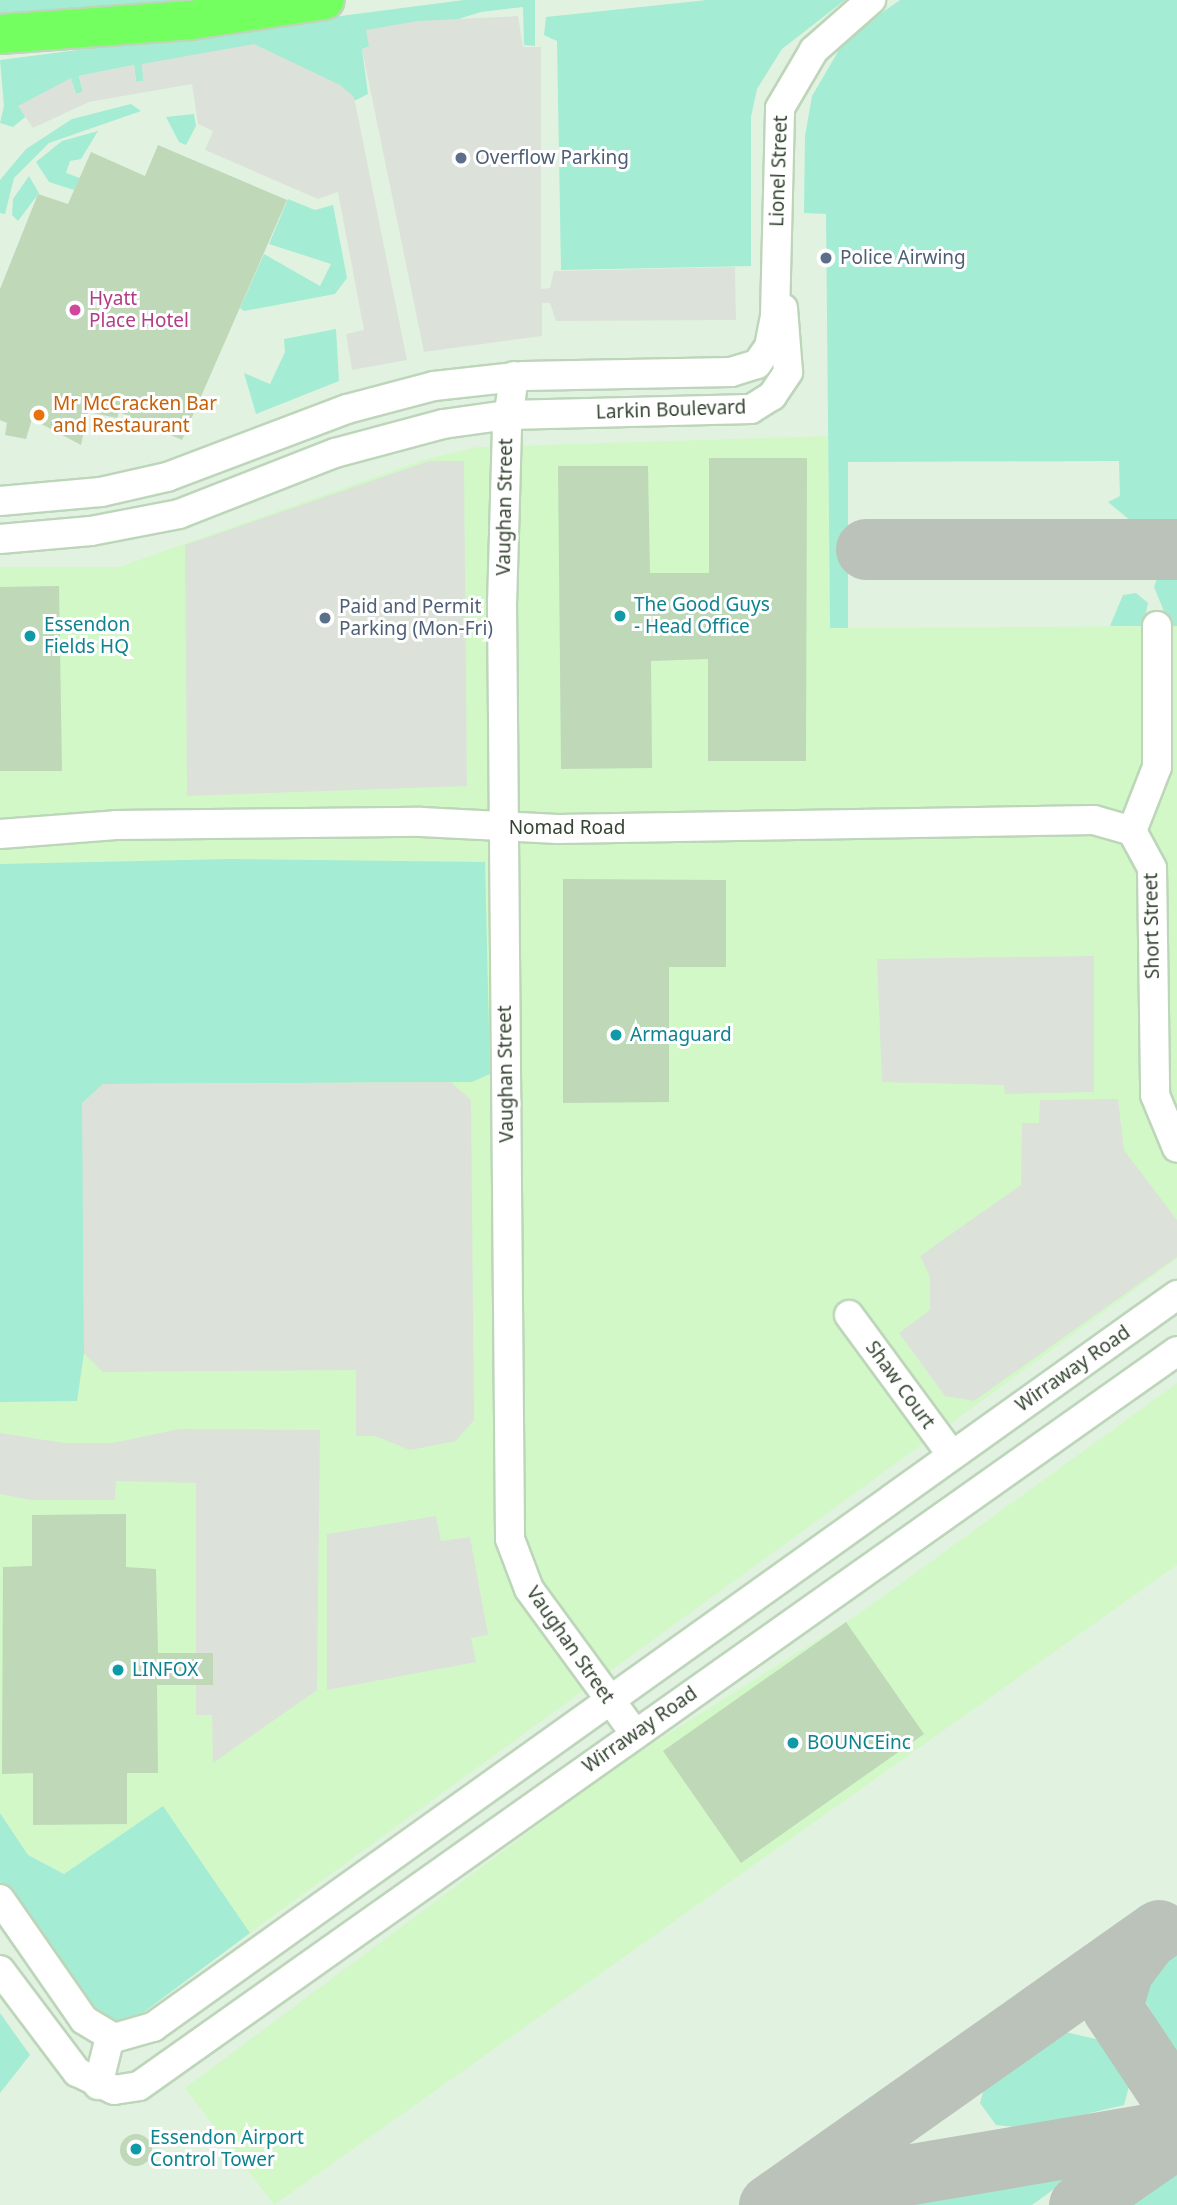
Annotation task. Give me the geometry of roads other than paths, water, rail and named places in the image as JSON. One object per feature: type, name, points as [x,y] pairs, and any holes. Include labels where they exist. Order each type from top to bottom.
[{"type":"highway","points":[[0,34],[191,20],[325,0]]},
{"type":"street","name":"Lionel Street","points":[[777,293],[780,108],[814,50],[871,0]]},
{"type":"street","name":"Larkin Boulevard","points":[[0,500],[122,488],[197,468],[386,397],[514,376],[744,370],[769,347],[777,293]]},
{"type":"street","name":"Larkin Boulevard","points":[[0,539],[91,531],[179,514],[374,441],[508,415],[759,405],[783,384],[789,367],[789,334],[777,293]]},
{"type":"street","name":"Vaughan Street","points":[[514,376],[508,415],[503,829],[510,1539],[523,1579],[635,1734]]},
{"type":"street","points":[[1132,831],[1157,767],[1157,626]]},
{"type":"street","name":"Nomad Road","points":[[0,834],[130,824],[421,822],[503,829],[1094,820],[1132,831]]},
{"type":"street","name":"Short Street","points":[[1132,831],[1152,867],[1154,1095],[1177,1148]]},
{"type":"street","name":"Wirraway Road","points":[[110,2038],[128,2037],[160,2024],[258,1948],[1177,1295]]},
{"type":"street","name":"Shaw Court","points":[[849,1315],[952,1455]]},
{"type":"street","name":"Wirraway Road","points":[[98,2085],[121,2091],[139,2085],[1177,1351]]},
{"type":"street","points":[[0,1899],[69,2004],[110,2038],[98,2085],[71,2066],[0,1970]]},
{"type":"street","points":[[258,1948],[282,1984]]},
{"type":"place","name":"Overflow Parking","points":[[461,158]]},
{"type":"place","name":"Police Airwing","points":[[826,258]]},
{"type":"place","name":"Hyatt Place Hotel","points":[[75,310]]},
{"type":"place","name":"Mr McCracken Bar and Restaurant","points":[[39,415]]},
{"type":"place","name":"The Good Guys - Head Office","points":[[620,616]]},
{"type":"place","name":"Paid and Permit Parking (Mon-Fri)","points":[[325,618]]},
{"type":"place","name":"Essendon Fields HQ","points":[[30,636]]},
{"type":"place","name":"Armaguard","points":[[616,1035]]},
{"type":"place","name":"LINFOX","points":[[118,1670]]},
{"type":"place","name":"BOUNCEinc","points":[[793,1743]]},
{"type":"place","name":"Essendon Airport Control Tower","points":[[136,2149]]}]
